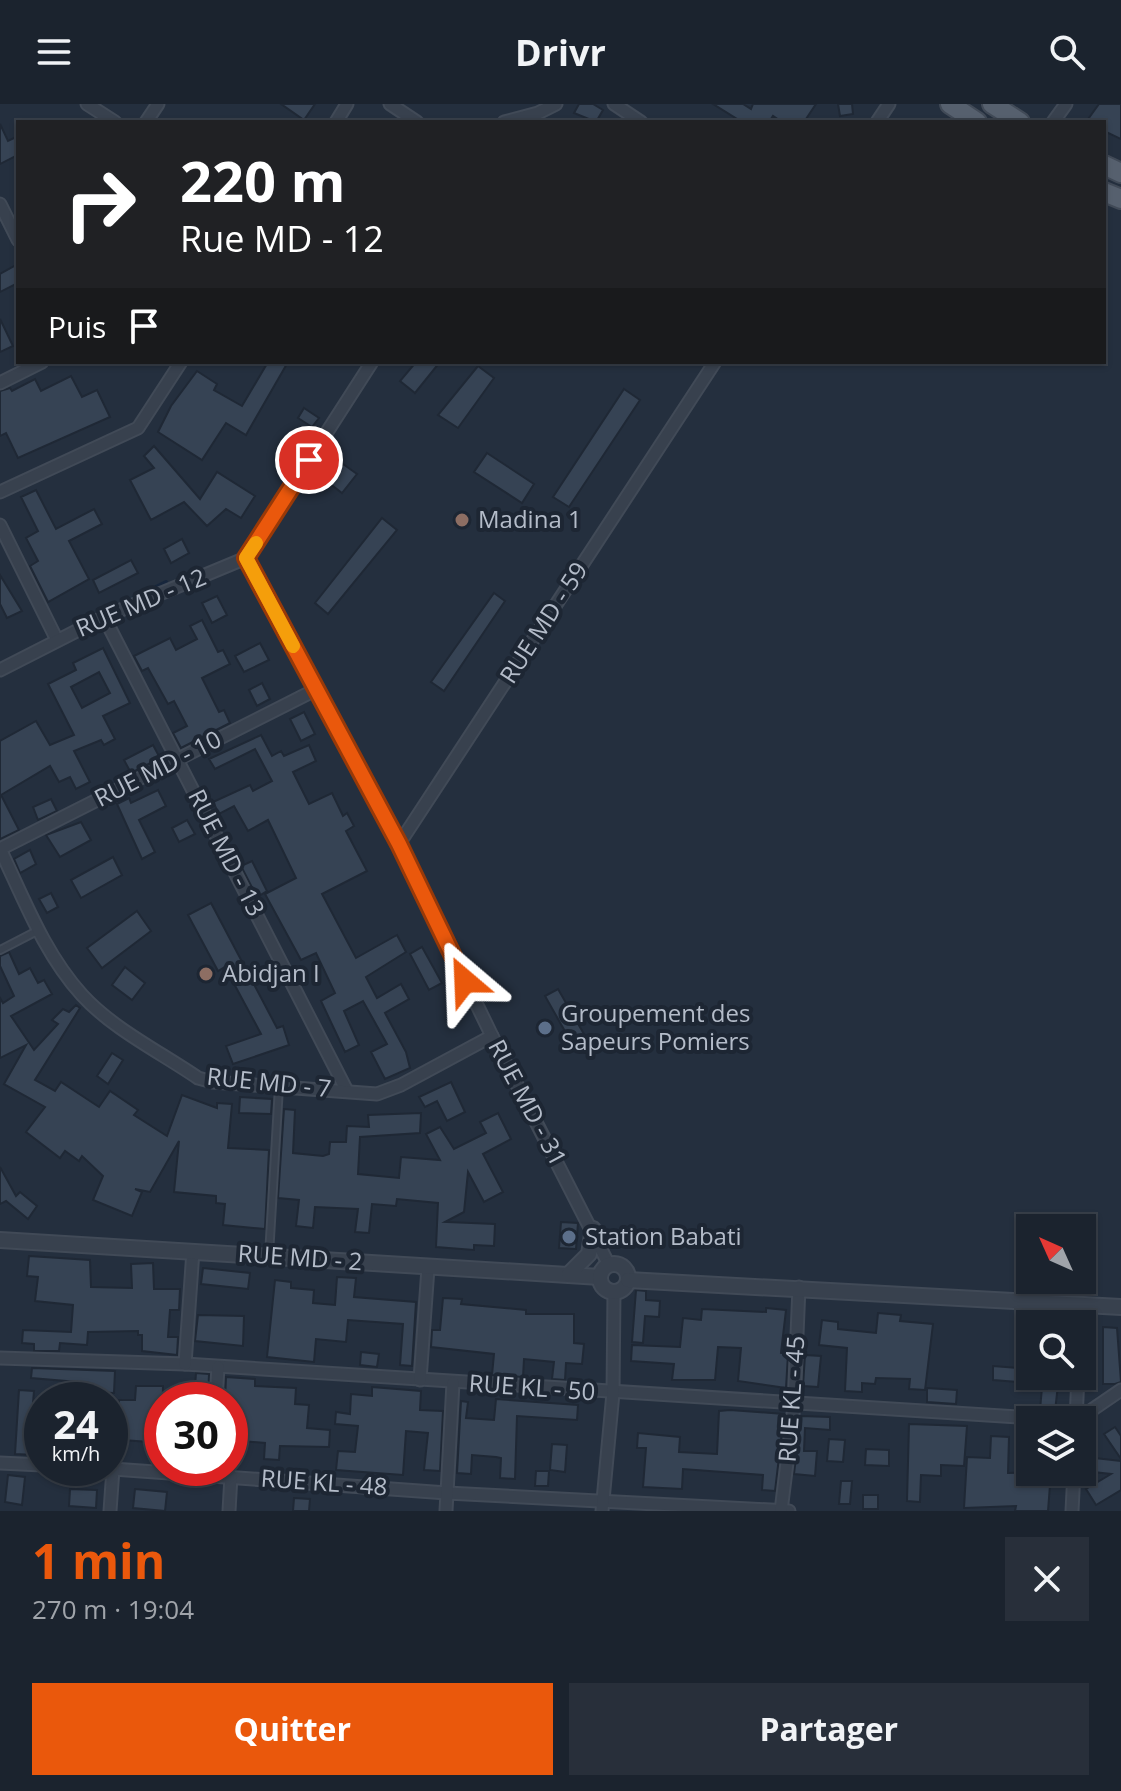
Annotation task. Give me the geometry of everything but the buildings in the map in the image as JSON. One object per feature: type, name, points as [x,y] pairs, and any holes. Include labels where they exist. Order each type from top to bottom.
[{"type":"main road","points":[[950,104],[974,120]]},
{"type":"main road","points":[[992,104],[1017,120]]},
{"type":"street","points":[[87,104],[112,120]]},
{"type":"street","points":[[390,104],[414,120]]},
{"type":"street","points":[[513,120],[531,116],[556,104]]},
{"type":"street","points":[[614,104],[638,120]]},
{"type":"street","points":[[0,204],[16,236]]},
{"type":"street","points":[[0,383],[38,364]]},
{"type":"street","points":[[0,492],[138,428],[180,364]]},
{"type":"street","points":[[246,558],[371,364]]},
{"type":"street","name":"RUE MD - 59","points":[[399,844],[712,366]]},
{"type":"street","points":[[0,525],[57,640]]},
{"type":"street","name":"RUE MD - 12","points":[[0,670],[104,617],[246,558]]},
{"type":"street","name":"RUE MD - 31","points":[[246,558],[399,844],[492,1036],[593,1229],[605,1271]]},
{"type":"street","name":"RUE MD - 13","points":[[104,617],[347,1091]]},
{"type":"street","name":"RUE MD - 10","points":[[0,849],[317,689]]},
{"type":"street","name":"RUE MD - 7","points":[[0,849],[60,968],[83,997],[106,1017],[198,1078],[279,1087],[389,1091],[492,1036]]},
{"type":"street","points":[[569,1274],[589,1254],[593,1229]]},
{"type":"street","name":"RUE MD - 2","points":[[0,1240],[428,1268],[569,1274],[605,1271]]},
{"type":"street","points":[[185,1364],[193,1251]]},
{"type":"street","points":[[623,1267],[628,1280],[625,1287],[614,1292],[602,1285],[605,1271],[623,1267]]},
{"type":"street","points":[[420,1380],[428,1268]]},
{"type":"street","points":[[628,1280],[1121,1307]]},
{"type":"street","name":"RUE KL - 45","points":[[782,1511],[794,1406],[799,1287]]},
{"type":"street","points":[[602,1506],[613,1393],[614,1292]]},
{"type":"street","points":[[1082,1305],[1082,1310]]},
{"type":"street","name":"RUE KL - 50","points":[[0,1358],[185,1364],[794,1406],[1016,1418]]},
{"type":"street","points":[[217,1382],[218,1367]]},
{"type":"street","points":[[446,1511],[453,1383]]},
{"type":"street","points":[[1096,1407],[1121,1390]]},
{"type":"street","points":[[0,1463],[24,1464]]},
{"type":"street","name":"RUE KL - 48","points":[[248,1477],[602,1506],[789,1511]]},
{"type":"street","points":[[110,1511],[112,1486]]},
{"type":"street","points":[[229,1511],[230,1486]]},
{"type":"street","points":[[1072,1511],[1073,1486]]},
{"type":"lane","points":[[0,950],[39,930]]},
{"type":"lane","points":[[269,1256],[279,1087]]},
{"type":"waterway","points":[[126,602],[166,582]]},
{"type":"slow traffic","points":[[256,543],[246,558],[293,646]]},
{"type":"place","name":"Madina 1","points":[[462,520]]},
{"type":"place","name":"Abidjan I","points":[[206,974]]},
{"type":"place","name":"Groupement des Sapeurs Pomiers","points":[[545,1028]]},
{"type":"place","name":"Station Babati","points":[[569,1237]]},
{"type":"route","points":[[309,460],[246,558],[399,844],[465,981]]}]
